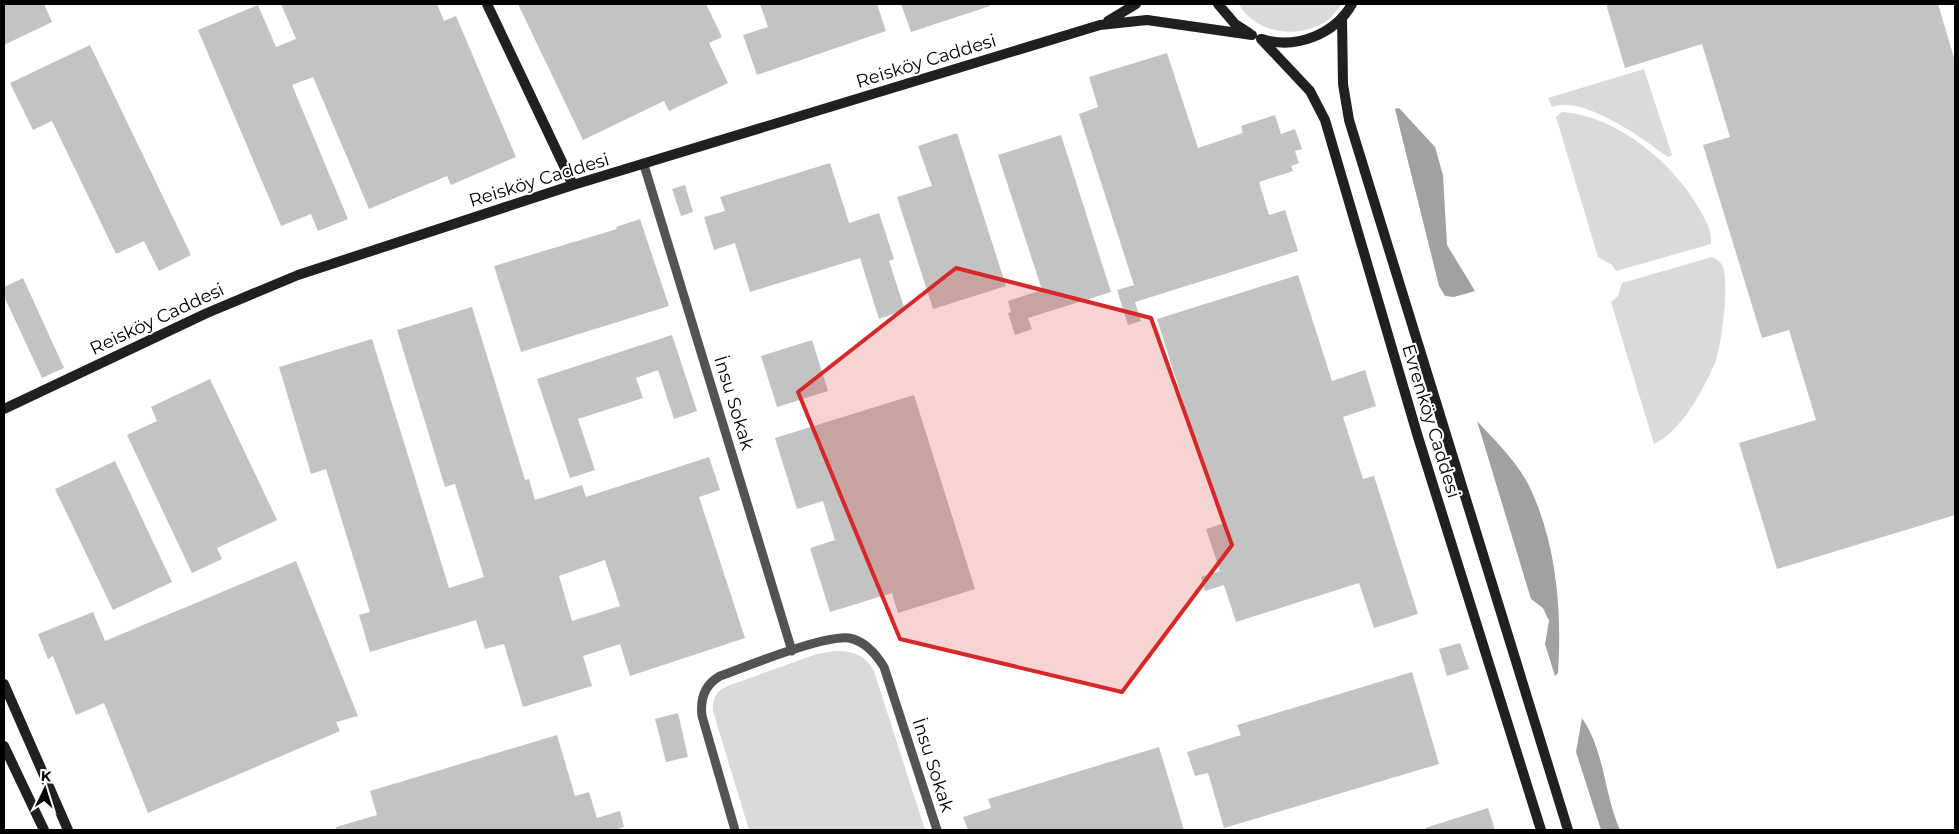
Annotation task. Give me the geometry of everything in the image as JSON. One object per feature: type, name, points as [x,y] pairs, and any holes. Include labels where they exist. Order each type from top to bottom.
[{"type":"main road","points":[[487,4],[573,186]]},
{"type":"main road","name":"Reisköy Caddesi","points":[[1100,25],[1136,4]]},
{"type":"main road","name":"Evrenköy Caddesi","points":[[1218,4],[1235,24],[1257,37],[1310,90],[1325,120],[1418,437],[1541,830]]},
{"type":"main road","name":"Reisköy Caddesi","points":[[4,410],[257,290],[348,258],[573,186],[1100,25],[1147,20],[1278,42],[1302,41],[1324,32],[1342,18],[1352,5]]},
{"type":"main road","name":"Evrenköy Caddesi","points":[[1342,18],[1342,84],[1349,120],[1568,830]]},
{"type":"main road","points":[[4,684],[68,830]]},
{"type":"main road","points":[[4,746],[44,830]]},
{"type":"lane","name":"İnsu Sokak","points":[[644,165],[792,651]]},
{"type":"lane","name":"İnsu Sokak","points":[[736,830],[704,725],[701,706],[702,697],[712,681],[720,676],[833,639],[850,638],[865,646],[878,657],[884,666],[937,830]]},
{"type":"highlighted area","points":[[956,268],[1151,318],[1232,545],[1122,692],[900,639],[798,392]]},
{"type":"shaded area","points":[[1239,4],[1342,4],[1331,17],[1318,26],[1293,32],[1268,28],[1256,22],[1246,14]]},
{"type":"shaded area","points":[[1644,69],[1672,155],[1668,157],[1629,130],[1596,112],[1565,105],[1552,107],[1548,98]]},
{"type":"shaded area","points":[[1399,108],[1435,147],[1443,175],[1447,245],[1475,291],[1454,297],[1445,296],[1439,286],[1395,109]]},
{"type":"shaded area","points":[[1562,112],[1583,115],[1604,123],[1624,133],[1660,160],[1690,194],[1701,212],[1710,231],[1711,244],[1616,271],[1612,265],[1598,257],[1556,117]]},
{"type":"shaded area","points":[[1712,257],[1721,264],[1725,279],[1725,303],[1718,355],[1698,397],[1690,409],[1673,430],[1654,444],[1611,302],[1618,296],[1622,283]]},
{"type":"shaded area","points":[[1477,421],[1507,453],[1520,471],[1540,511],[1547,534],[1556,580],[1559,650],[1558,673],[1555,676],[1545,644],[1549,621],[1543,608],[1531,599]]},
{"type":"shaded area","points":[[835,651],[853,653],[862,657],[874,671],[925,830],[749,830],[713,711],[713,702],[716,695],[730,685],[817,654]]},
{"type":"shaded area","points":[[1582,718],[1590,731],[1600,759],[1620,830],[1601,830],[1576,752]]},
{"type":"building","points":[[4,4],[44,4],[52,22],[4,45]]},
{"type":"building","points":[[281,4],[437,4],[444,21],[456,16],[516,157],[451,185],[447,176],[369,209],[313,77],[292,85],[348,219],[318,231],[311,214],[281,226],[198,30],[258,5],[276,47],[296,39]]},
{"type":"building","points":[[518,4],[706,4],[722,37],[709,43],[728,83],[669,111],[664,101],[583,140]]},
{"type":"building","points":[[760,4],[877,4],[886,31],[757,75],[743,35],[768,27]]},
{"type":"building","points":[[901,4],[989,4],[990,6],[911,32]]},
{"type":"building","points":[[1606,4],[1938,4],[1955,61],[1955,515],[1777,569],[1739,443],[1816,420],[1789,330],[1762,338],[1703,145],[1730,137],[1702,44],[1625,68]]},
{"type":"building","points":[[90,45],[191,255],[159,271],[144,241],[116,254],[52,121],[33,130],[10,83]]},
{"type":"building","points":[[1167,53],[1198,148],[1243,133],[1241,126],[1275,115],[1281,134],[1295,129],[1302,149],[1295,151],[1299,163],[1291,166],[1293,171],[1259,182],[1269,215],[1285,210],[1298,251],[1135,302],[1141,321],[1128,325],[1117,290],[1134,285],[1079,114],[1098,107],[1089,77]]},
{"type":"building","points":[[957,133],[1006,286],[933,309],[897,197],[932,186],[918,146]]},
{"type":"building","points":[[1061,135],[1111,292],[1028,318],[1032,329],[1015,335],[1008,313],[1011,312],[1008,301],[1042,290],[998,155]]},
{"type":"building","points":[[830,163],[849,223],[879,213],[894,259],[889,261],[905,310],[879,319],[860,258],[750,292],[735,243],[714,250],[704,217],[725,211],[720,197]]},
{"type":"building","points":[[685,185],[693,212],[681,216],[672,189]]},
{"type":"building","points":[[640,219],[669,306],[521,352],[494,266],[617,229],[616,227]]},
{"type":"building","points":[[1298,275],[1332,381],[1365,370],[1376,406],[1343,417],[1363,479],[1374,476],[1418,614],[1374,628],[1359,583],[1236,622],[1224,585],[1205,591],[1201,577],[1220,571],[1206,529],[1222,524],[1157,319]]},
{"type":"building","points":[[23,278],[64,368],[42,378],[4,296],[4,287]]},
{"type":"building","points":[[472,307],[525,480],[529,479],[535,500],[582,485],[586,497],[709,457],[720,490],[699,497],[745,638],[630,676],[620,644],[583,656],[592,686],[523,707],[504,644],[485,649],[476,620],[370,652],[359,615],[370,612],[326,469],[311,474],[279,367],[372,339],[449,588],[484,577],[455,484],[445,487],[397,330]],"holes":[[[605,560],[620,606],[572,621],[559,576]]]},
{"type":"building","points":[[672,335],[697,411],[674,419],[658,370],[636,378],[643,398],[578,419],[595,470],[570,478],[537,379]]},
{"type":"building","points":[[812,340],[828,391],[777,407],[761,356]]},
{"type":"building","points":[[210,379],[277,520],[217,548],[222,559],[192,573],[127,435],[157,421],[151,407]]},
{"type":"building","points":[[914,395],[975,589],[898,613],[892,593],[830,612],[810,548],[835,540],[823,501],[797,509],[775,438]]},
{"type":"building","points":[[115,461],[172,582],[113,610],[55,489]]},
{"type":"building","points":[[296,561],[358,716],[336,722],[340,731],[148,813],[104,703],[76,715],[53,656],[48,659],[38,634],[93,612],[105,641]]},
{"type":"building","points":[[1460,643],[1469,669],[1447,676],[1439,649]]},
{"type":"building","points":[[1412,672],[1439,764],[1224,828],[1208,773],[1195,776],[1187,752],[1241,735],[1237,725]]},
{"type":"building","points":[[678,713],[688,757],[666,762],[655,719]]},
{"type":"building","points":[[557,735],[575,796],[589,792],[597,818],[620,811],[624,827],[614,830],[336,830],[336,827],[377,815],[370,791]]},
{"type":"building","points":[[1159,747],[1184,830],[968,830],[963,817],[991,808],[988,799]]},
{"type":"building","points":[[1488,808],[1495,830],[1426,830],[1425,828]]}]
